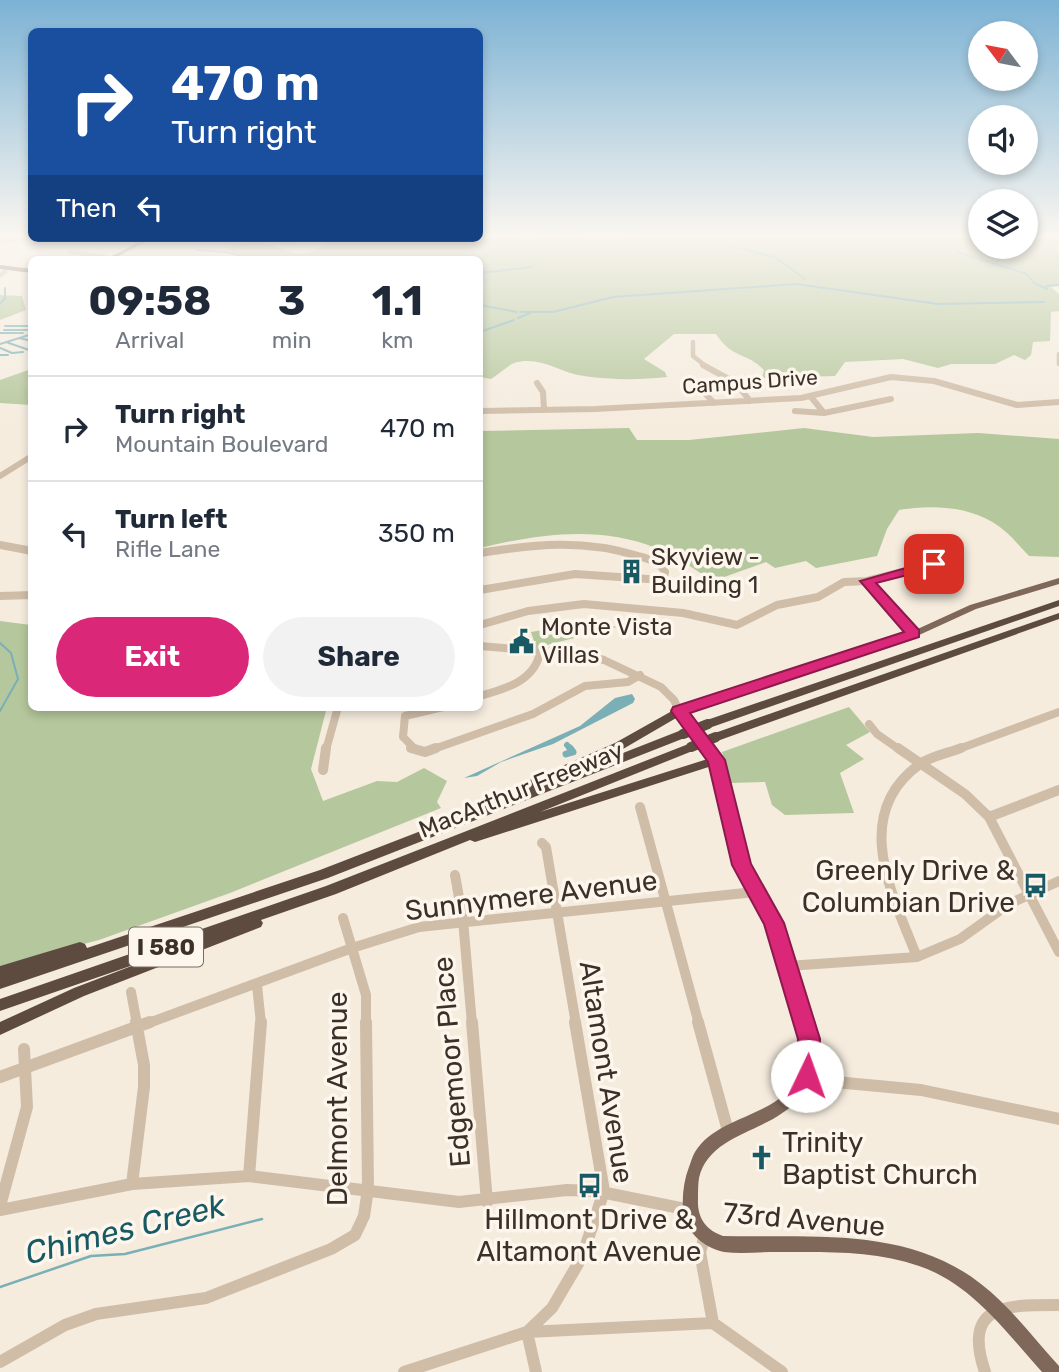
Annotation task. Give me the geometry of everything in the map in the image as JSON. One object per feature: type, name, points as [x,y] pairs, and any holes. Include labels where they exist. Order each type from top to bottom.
[{"type":"highway","points":[[1009,620],[1059,596]]},
{"type":"highway","name":"MacArthur Freeway","points":[[0,983],[370,857],[708,724],[1059,603]]},
{"type":"highway","name":"MacArthur Freeway","points":[[0,1005],[331,890],[716,737],[1059,616]]},
{"type":"highway","points":[[1021,629],[1059,623]]},
{"type":"highway","points":[[370,857],[619,746],[679,711]]},
{"type":"highway","points":[[458,839],[489,835],[717,760]]},
{"type":"highway","points":[[0,1029],[79,992],[235,932],[331,890]]},
{"type":"highway","points":[[0,972],[86,947],[121,941]]},
{"type":"main road","points":[[690,1210],[690,1187],[702,1154],[728,1131],[781,1106],[807,1076],[809,1039],[774,923],[742,865],[717,760],[679,711],[914,634],[973,607],[1059,581]]},
{"type":"main road","name":"73rd Avenue","points":[[690,1210],[697,1229],[723,1244],[849,1245],[914,1257],[959,1277],[995,1310],[1053,1372]]},
{"type":"street","points":[[693,342],[693,356],[697,362],[736,383],[750,401]]},
{"type":"street","points":[[1059,354],[1059,364]]},
{"type":"street","name":"Campus Drive","points":[[483,411],[595,409],[811,397],[869,380],[903,377],[944,383],[1017,405],[1059,402]]},
{"type":"street","points":[[537,383],[543,391],[544,409]]},
{"type":"street","points":[[696,384],[714,403]]},
{"type":"street","points":[[811,397],[824,413]]},
{"type":"street","points":[[795,411],[824,413],[855,409],[891,399]]},
{"type":"street","points":[[0,476],[13,465],[28,458]]},
{"type":"street","points":[[483,553],[560,541],[594,543],[658,563],[665,572],[663,580],[575,574],[483,589]]},
{"type":"street","points":[[0,545],[28,550]]},
{"type":"street","points":[[483,624],[511,614],[584,604],[683,613],[737,625],[776,605],[818,597],[849,581],[867,581],[934,564]]},
{"type":"street","points":[[867,581],[914,634]]},
{"type":"street","points":[[0,596],[28,595]]},
{"type":"street","points":[[483,646],[589,656],[649,680],[679,711]]},
{"type":"street","points":[[483,695],[529,675],[539,664],[540,652]]},
{"type":"street","points":[[426,711],[405,716],[403,737],[412,749],[425,752],[533,714],[585,686],[628,682],[640,675]]},
{"type":"street","points":[[323,770],[322,762],[337,711]]},
{"type":"street","points":[[917,957],[881,858],[881,834],[892,794],[921,763],[1059,712]]},
{"type":"street","points":[[869,724],[877,734],[965,794],[989,817],[1059,952]]},
{"type":"street","points":[[989,817],[1059,790]]},
{"type":"street","points":[[640,807],[728,1131]]},
{"type":"street","name":"Altamont Avenue","points":[[527,1332],[552,1308],[582,1257],[604,1191],[546,847],[542,844]]},
{"type":"street","name":"Edgemoor Place","points":[[455,875],[463,920],[487,1202]]},
{"type":"street","points":[[788,966],[917,957],[960,939],[1029,893],[1059,881]]},
{"type":"street","name":"Sunnymere Avenue","points":[[0,1077],[352,948],[419,928],[463,920],[755,892]]},
{"type":"street","name":"Delmont Avenue","points":[[0,1363],[30,1343],[76,1321],[96,1314],[206,1298],[331,1249],[355,1235],[364,1216],[368,1189],[366,995],[343,918]]},
{"type":"street","points":[[249,1176],[261,1024],[257,985]]},
{"type":"street","points":[[131,992],[144,1065],[144,1087],[132,1184]]},
{"type":"street","points":[[24,1049],[27,1108],[0,1208],[132,1184],[249,1176],[368,1189],[442,1201],[487,1202],[560,1191],[604,1191],[690,1210]]},
{"type":"street","points":[[807,1076],[824,1081],[964,1097],[1008,1112],[1059,1119]]},
{"type":"street","points":[[705,1236],[700,1252],[713,1323]]},
{"type":"street","points":[[985,1372],[977,1338],[981,1327],[995,1310],[1015,1304],[1059,1305]]},
{"type":"street","points":[[404,1372],[527,1332],[713,1323],[782,1372]]},
{"type":"street","points":[[527,1332],[536,1372]]},
{"type":"green space","points":[[0,299],[23,299],[26,310],[0,320]]},
{"type":"green space","points":[[483,299],[1059,299],[1059,311],[1051,312],[1050,341],[1033,342],[1031,355],[1025,360],[1014,355],[995,364],[951,364],[938,368],[903,359],[845,362],[835,376],[762,378],[764,370],[758,364],[728,348],[716,334],[674,334],[644,359],[665,372],[667,377],[594,377],[533,361],[511,364],[491,379],[483,378]]},
{"type":"green space","points":[[28,370],[28,405],[0,403],[0,380]]},
{"type":"green space","points":[[629,428],[637,440],[689,440],[804,428],[873,437],[978,433],[1059,439],[1059,557],[1029,556],[995,523],[969,512],[941,507],[899,510],[887,529],[877,556],[816,568],[806,561],[775,568],[766,562],[713,581],[663,551],[613,536],[568,534],[483,547],[483,431]]},
{"type":"green space","points":[[0,621],[28,625],[28,711],[326,711],[311,769],[323,801],[377,781],[397,782],[424,768],[447,781],[437,802],[441,808],[230,893],[99,940],[0,966]]},
{"type":"green space","points":[[589,622],[617,627],[536,647],[531,632]]},
{"type":"green space","points":[[849,707],[870,732],[846,745],[864,759],[840,773],[854,813],[785,815],[772,805],[765,782],[731,783],[722,752]]},
{"type":"water","points":[[632,694],[635,699],[633,703],[553,744],[501,762],[477,776],[464,778],[580,726],[615,698]]},
{"type":"waterway","points":[[0,304],[4,299]]},
{"type":"waterway","points":[[521,312],[553,312],[605,299]]},
{"type":"waterway","points":[[903,299],[938,304],[1044,302]]},
{"type":"waterway","points":[[483,306],[517,312]]},
{"type":"waterway","points":[[518,318],[530,313]]},
{"type":"waterway","points":[[483,331],[514,320]]},
{"type":"waterway","points":[[5,326],[28,326]]},
{"type":"waterway","points":[[4,330],[28,330]]},
{"type":"waterway","points":[[0,333],[23,333]]},
{"type":"waterway","points":[[19,338],[28,335]]},
{"type":"waterway","points":[[6,342],[19,338]]},
{"type":"waterway","points":[[19,338],[28,340]]},
{"type":"waterway","points":[[0,344],[6,342]]},
{"type":"waterway","points":[[6,342],[28,350]]},
{"type":"waterway","points":[[0,348],[12,353],[23,352]]},
{"type":"waterway","points":[[0,355],[8,355]]},
{"type":"waterway","points":[[0,643],[11,653],[18,679],[0,711]]},
{"type":"waterway","name":"Chimes Creek","points":[[567,745],[571,750]]},
{"type":"waterway","name":"Chimes Creek","points":[[566,754],[573,752],[570,748]]},
{"type":"waterway","name":"Chimes Creek","points":[[0,1287],[91,1256],[125,1254],[262,1219]]},
{"type":"place","name":"Skyview - Building 1","points":[[631,571]]},
{"type":"place","name":"Monte Vista Villas","points":[[521,641]]},
{"type":"place","name":"Greenly Drive & Columbian Drive","points":[[1035,886]]},
{"type":"place","name":"Trinity Baptist Church","points":[[762,1158]]},
{"type":"place","name":"Hillmont Drive & Altamont Avenue","points":[[589,1185]]},
{"type":"route","points":[[807,1076],[811,1055],[809,1039],[774,923],[742,865],[717,760],[679,711],[914,634],[867,581],[876,576],[934,564]]}]
